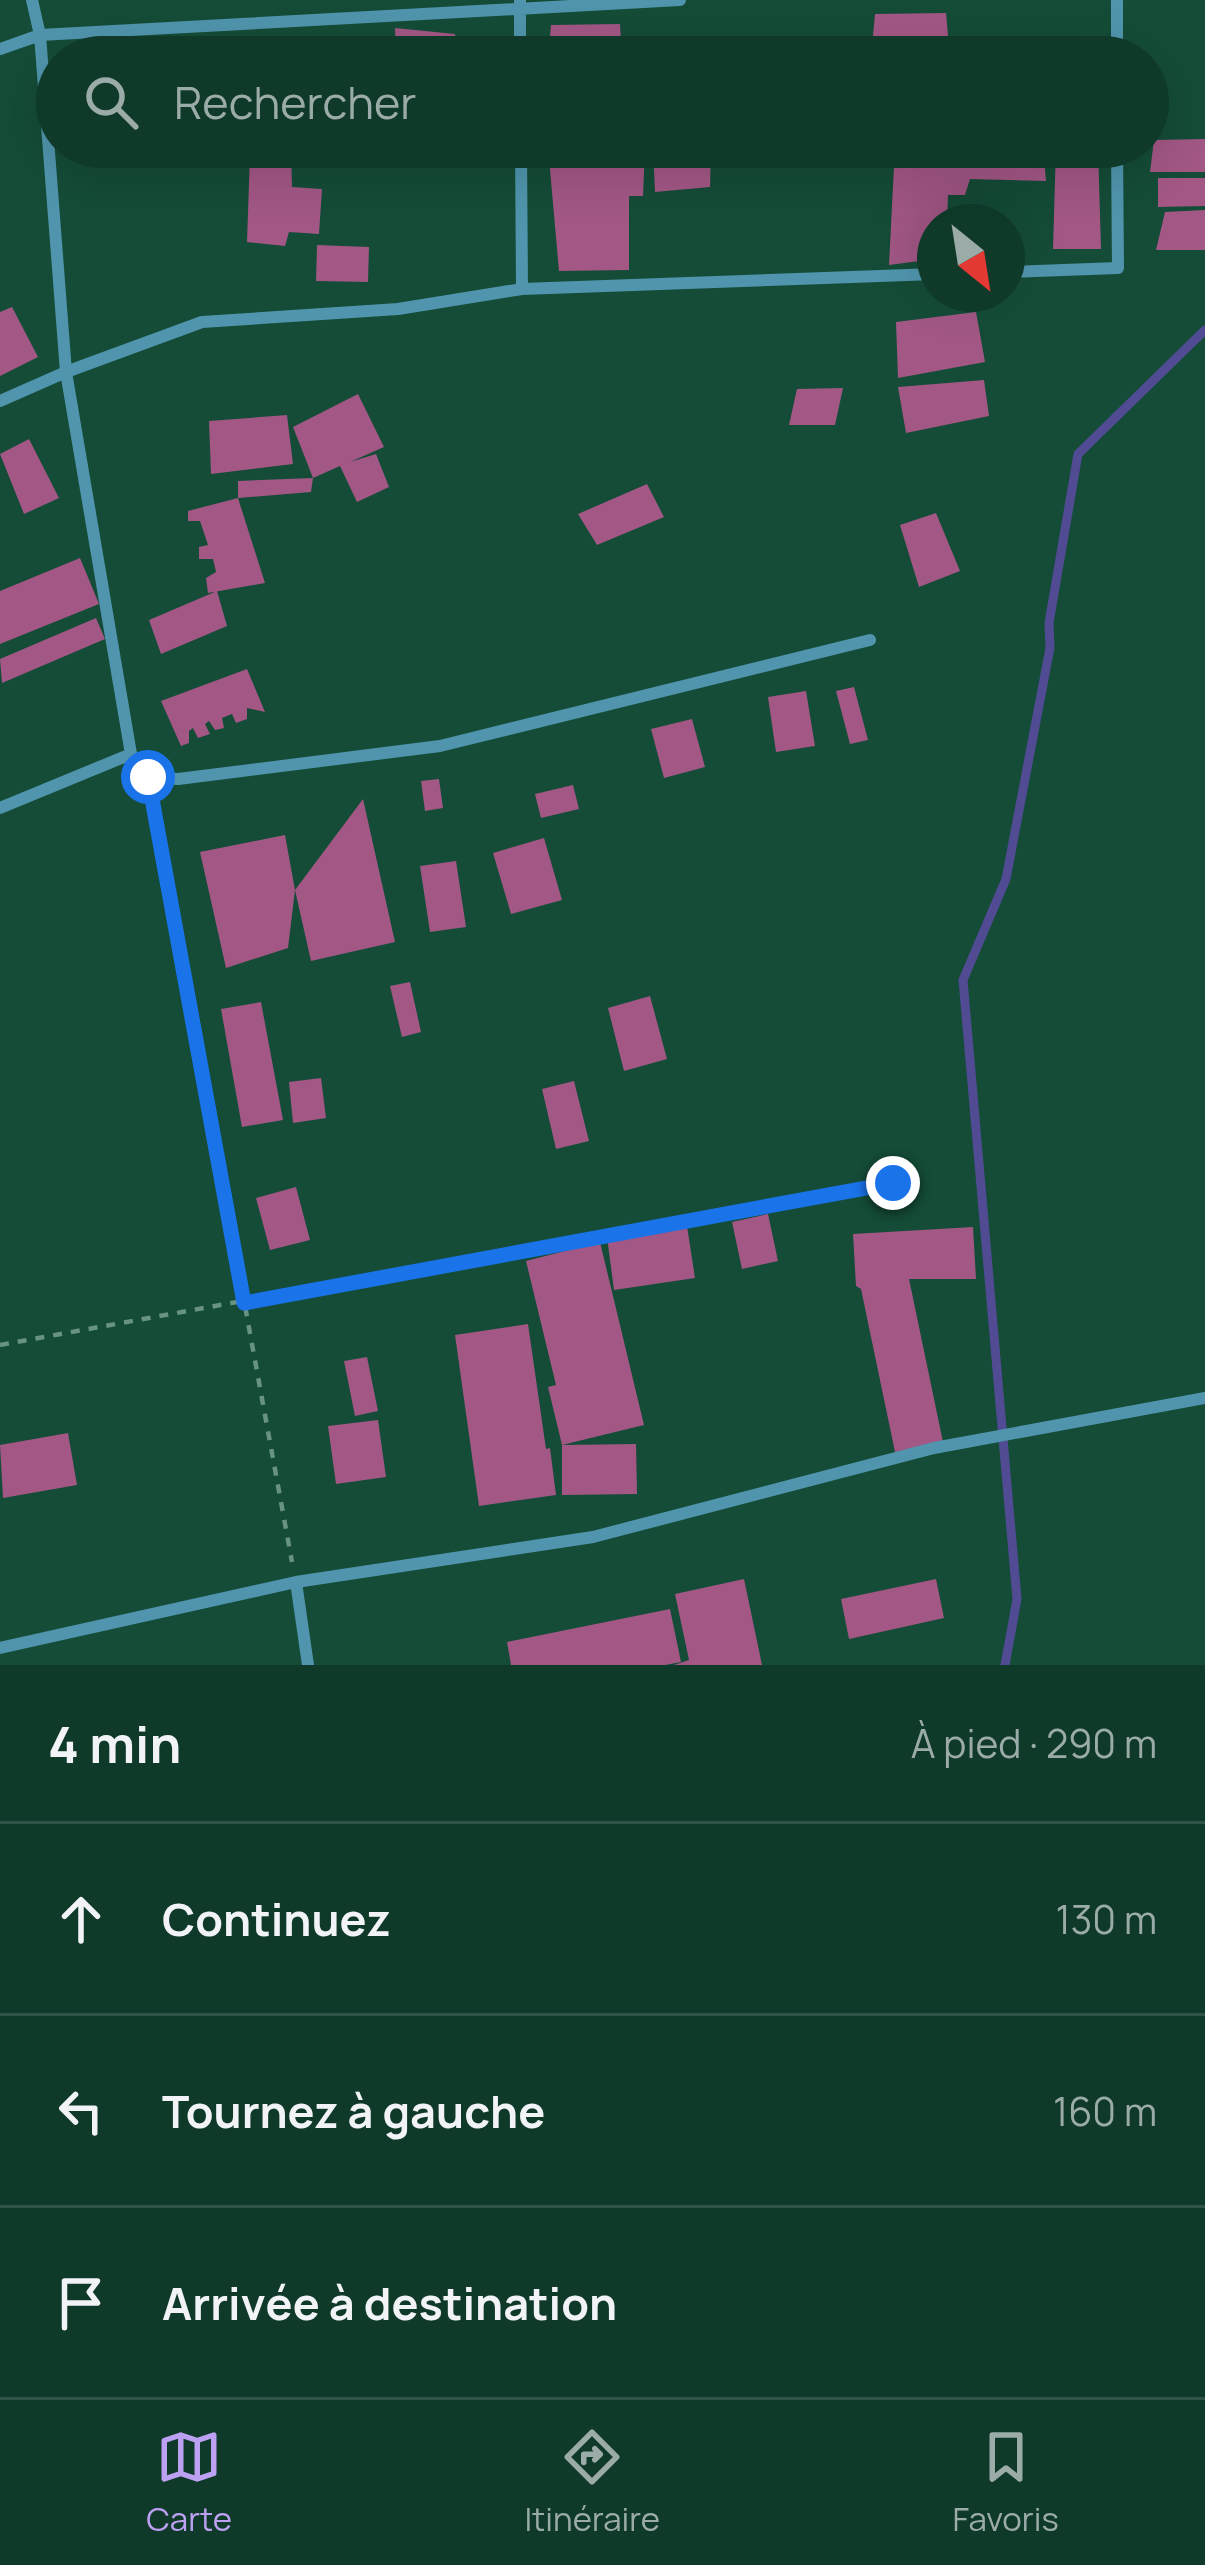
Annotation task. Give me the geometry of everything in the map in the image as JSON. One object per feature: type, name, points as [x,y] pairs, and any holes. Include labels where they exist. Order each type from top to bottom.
[{"type":"street","points":[[32,0],[40,35]]},
{"type":"street","points":[[37,36],[520,4],[680,0]]},
{"type":"street","points":[[1117,0],[1117,36]]},
{"type":"street","points":[[520,4],[520,36]]},
{"type":"street","points":[[0,49],[36,36]]},
{"type":"street","points":[[50,168],[66,372],[131,754],[148,777],[178,778],[440,746],[870,640]]},
{"type":"street","points":[[521,168],[522,289]]},
{"type":"street","points":[[1025,271],[1118,268],[1117,168]]},
{"type":"street","points":[[0,401],[202,322],[398,310],[522,289],[917,275]]},
{"type":"street","points":[[0,808],[131,754]]},
{"type":"street","points":[[0,1648],[296,1582],[593,1537],[934,1448],[1205,1398]]},
{"type":"street","points":[[296,1582],[308,1665]]},
{"type":"path","points":[[148,777],[296,1582]]},
{"type":"path","points":[[0,1345],[893,1183]]},
{"type":"building","points":[[946,13],[948,36],[873,36],[875,14]]},
{"type":"building","points":[[620,24],[621,36],[550,36],[551,25]]},
{"type":"building","points":[[395,28],[455,36],[395,36]]},
{"type":"building","points":[[1205,139],[1205,172],[1150,172],[1150,168],[1169,168],[1169,140]]},
{"type":"building","points":[[250,168],[291,168],[292,187],[322,189],[319,234],[289,232],[285,246],[247,242]]},
{"type":"building","points":[[550,168],[644,168],[643,196],[629,196],[629,270],[559,271]]},
{"type":"building","points":[[654,168],[710,168],[710,187],[655,192]]},
{"type":"building","points":[[894,168],[1045,168],[1046,181],[970,179],[965,195],[948,195],[948,204],[917,204],[917,261],[889,265]]},
{"type":"building","points":[[1055,168],[1099,168],[1101,249],[1053,249]]},
{"type":"building","points":[[1158,178],[1205,178],[1205,206],[1158,207]]},
{"type":"building","points":[[1205,210],[1205,250],[1156,250],[1165,212]]},
{"type":"building","points":[[317,245],[369,247],[368,282],[316,281]]},
{"type":"building","points":[[12,307],[38,357],[0,376],[0,312]]},
{"type":"building","points":[[976,312],[985,362],[898,378],[896,322]]},
{"type":"building","points":[[984,380],[989,416],[906,433],[898,387]]},
{"type":"building","points":[[843,388],[835,425],[789,425],[797,389]]},
{"type":"building","points":[[358,394],[384,447],[350,462],[376,454],[389,487],[357,502],[340,466],[313,478],[293,427]]},
{"type":"building","points":[[287,415],[293,464],[211,474],[209,421]]},
{"type":"building","points":[[29,439],[59,498],[24,514],[0,454]]},
{"type":"building","points":[[313,478],[311,492],[238,498],[238,481]]},
{"type":"building","points":[[647,484],[664,517],[597,545],[578,514]]},
{"type":"building","points":[[238,498],[265,583],[208,593],[206,578],[216,572],[213,559],[199,559],[199,547],[208,545],[200,521],[188,521],[188,511]]},
{"type":"building","points":[[936,513],[960,571],[919,587],[900,525]]},
{"type":"building","points":[[80,558],[99,604],[0,644],[0,591]]},
{"type":"building","points":[[217,591],[227,626],[161,654],[149,620]]},
{"type":"building","points":[[96,618],[105,639],[2,683],[0,659]]},
{"type":"building","points":[[247,669],[265,712],[247,708],[247,719],[236,723],[232,714],[222,718],[224,728],[215,730],[209,721],[205,724],[210,734],[198,738],[193,728],[189,743],[181,746],[161,701]]},
{"type":"building","points":[[854,687],[868,740],[850,744],[836,691]]},
{"type":"building","points":[[806,691],[815,746],[776,752],[768,697]]},
{"type":"building","points":[[692,719],[705,767],[664,778],[651,729]]},
{"type":"building","points":[[439,779],[443,808],[425,811],[421,781]]},
{"type":"building","points":[[573,785],[579,809],[541,818],[535,794]]},
{"type":"building","points":[[363,799],[395,942],[311,961],[295,890]]},
{"type":"building","points":[[285,835],[295,890],[288,948],[226,968],[200,852]]},
{"type":"building","points":[[544,838],[562,900],[511,914],[493,853]]},
{"type":"building","points":[[456,861],[466,927],[430,932],[420,866]]},
{"type":"building","points":[[410,982],[421,1032],[402,1037],[390,986]]},
{"type":"building","points":[[650,996],[667,1059],[624,1071],[608,1008]]},
{"type":"building","points":[[261,1002],[283,1120],[242,1127],[221,1009]]},
{"type":"building","points":[[321,1078],[326,1118],[293,1123],[289,1082]]},
{"type":"building","points":[[574,1081],[589,1141],[556,1149],[542,1089]]},
{"type":"building","points":[[296,1187],[310,1240],[270,1250],[256,1198]]},
{"type":"building","points":[[768,1214],[778,1261],[742,1269],[732,1222]]},
{"type":"building","points":[[687,1226],[695,1278],[614,1290],[607,1237]]},
{"type":"building","points":[[973,1227],[976,1279],[909,1279],[943,1442],[895,1452],[861,1289],[856,1286],[853,1234]]},
{"type":"building","points":[[600,1242],[644,1425],[562,1445],[548,1387],[556,1385],[526,1261]]},
{"type":"building","points":[[528,1324],[556,1495],[479,1506],[455,1335]]},
{"type":"building","points":[[367,1357],[378,1411],[355,1416],[344,1361]]},
{"type":"building","points":[[378,1420],[386,1477],[336,1484],[328,1426]]},
{"type":"building","points":[[68,1433],[77,1485],[3,1498],[0,1445]]},
{"type":"building","points":[[636,1444],[637,1494],[562,1495],[562,1445]]},
{"type":"building","points":[[744,1579],[762,1665],[674,1665],[689,1660],[675,1594]]},
{"type":"building","points":[[936,1579],[944,1618],[849,1639],[841,1599]]},
{"type":"building","points":[[670,1609],[681,1662],[511,1665],[507,1642]]},
{"type":"waterway","points":[[1005,1665],[1017,1599],[963,980],[1006,879],[1050,648],[1049,623],[1078,454],[1205,330]]},
{"type":"route","points":[[148,777],[244,1303],[893,1183]]}]
